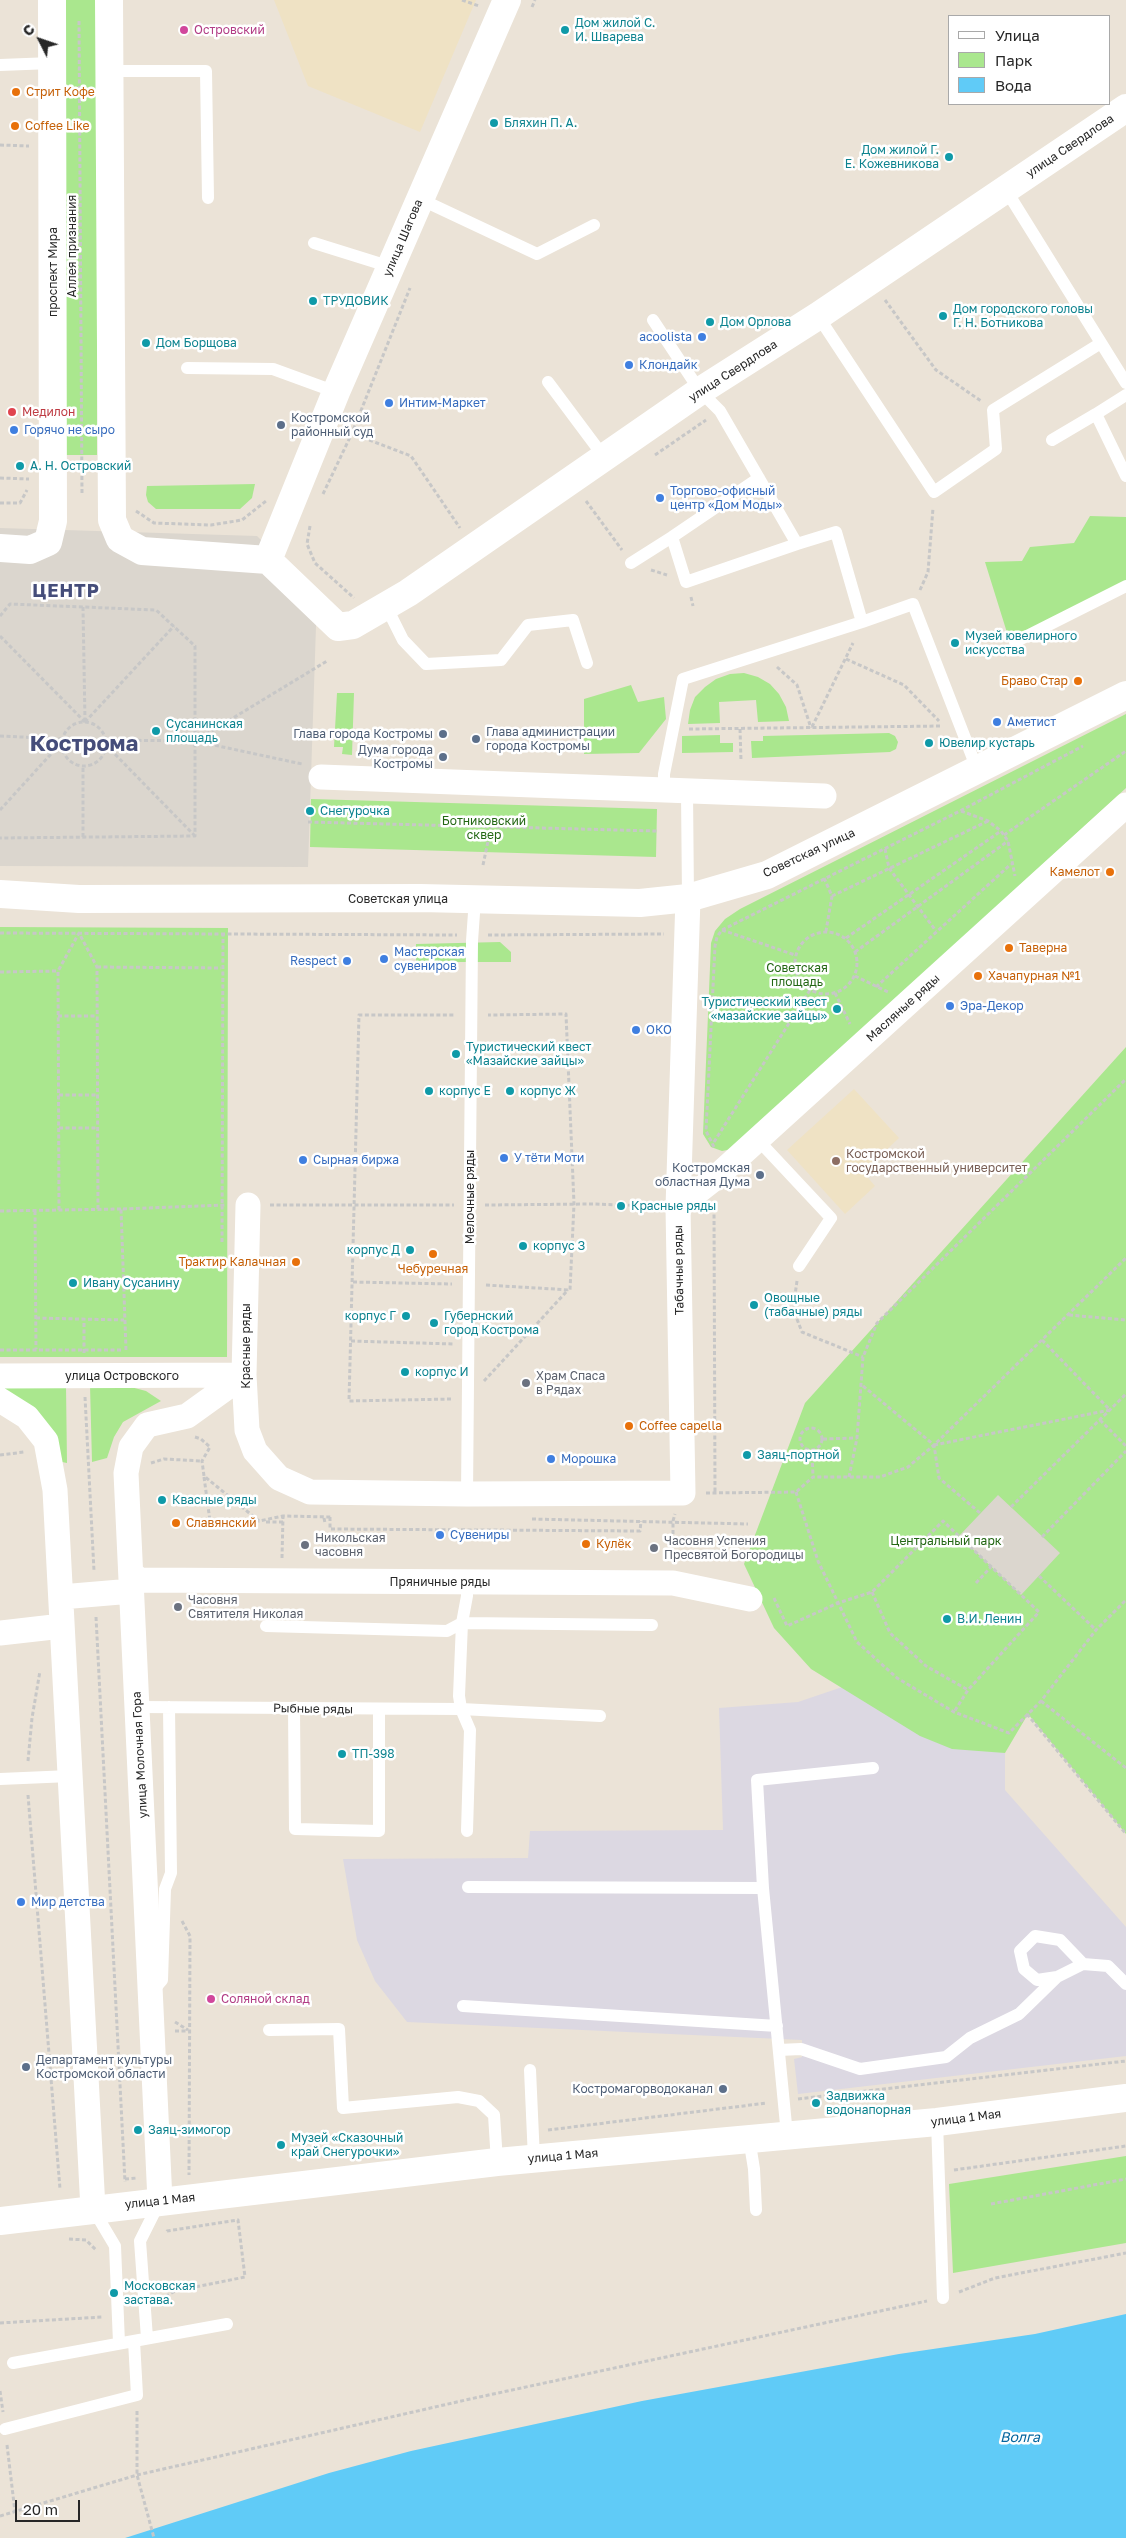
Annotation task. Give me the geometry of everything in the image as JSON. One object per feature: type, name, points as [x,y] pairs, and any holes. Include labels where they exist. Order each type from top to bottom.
[{"type":"street","name":"проспект Мира","points":[[0,548],[30,550],[48,542],[53,521],[52,0]]},
{"type":"street","points":[[109,0],[112,520],[120,539],[142,552],[268,560]]},
{"type":"street","name":"улица Шагова","points":[[268,560],[336,392],[402,274],[420,199],[519,5]]},
{"type":"street","name":"улица Свердлова","points":[[268,560],[338,627],[353,625],[408,594],[700,391],[818,316],[1126,108]]},
{"type":"street","name":"Советская улица","points":[[0,894],[78,899],[475,899],[640,903],[688,898],[767,875],[1126,695]]},
{"type":"street","points":[[316,771],[675,791],[824,796]]},
{"type":"street","name":"Масляные ряды","points":[[678,1207],[714,1179],[758,1140],[1126,805]]},
{"type":"street","name":"Табачные ряды","points":[[683,1493],[678,1207],[688,898]]},
{"type":"street","name":"Красные ряды","points":[[248,1204],[244,1375],[247,1430],[255,1451],[279,1478],[310,1492],[468,1494]]},
{"type":"street","name":"улица Островского","points":[[0,1376],[244,1375]]},
{"type":"street","name":"улица Молочная Гора","points":[[159,2188],[126,1473],[131,1447],[147,1425],[186,1416],[244,1375]]},
{"type":"street","points":[[0,1400],[26,1417],[46,1441],[55,1490],[93,2209]]},
{"type":"street","points":[[468,1494],[683,1493]]},
{"type":"street","name":"Пряничные ряды","points":[[131,1582],[139,1580],[673,1583],[750,1600]]},
{"type":"street","points":[[61,1597],[95,1594],[131,1582]]},
{"type":"street","points":[[0,1633],[62,1626]]},
{"type":"street","name":"улица 1 Мая","points":[[0,2221],[93,2209],[126,2192],[159,2188],[497,2162],[937,2122],[1126,2098]]},
{"type":"lane","points":[[0,65],[52,63]]},
{"type":"lane","points":[[109,71],[206,71],[208,198]]},
{"type":"lane","points":[[1006,190],[1126,383]]},
{"type":"lane","points":[[420,199],[537,254],[594,225]]},
{"type":"lane","points":[[314,243],[402,274]]},
{"type":"lane","points":[[818,316],[934,492],[996,450],[993,410],[1101,343]]},
{"type":"lane","points":[[653,320],[700,391],[720,411],[797,544]]},
{"type":"lane","points":[[187,368],[273,369],[336,392]]},
{"type":"lane","points":[[548,382],[604,457]]},
{"type":"lane","points":[[1052,440],[1126,395]]},
{"type":"lane","points":[[1096,414],[1126,476]]},
{"type":"lane","points":[[631,562],[672,537],[759,478]]},
{"type":"lane","points":[[672,537],[686,582],[836,532],[862,622]]},
{"type":"lane","points":[[1017,646],[1014,642],[1126,586]]},
{"type":"lane","points":[[688,898],[675,791],[664,774],[683,679],[913,604],[977,769]]},
{"type":"lane","points":[[386,606],[403,640],[426,664],[501,660],[528,625],[573,620],[586,663]]},
{"type":"lane","name":"Мелочные ряды","points":[[468,1494],[472,941],[475,899]]},
{"type":"lane","points":[[758,1140],[831,1218],[799,1266]]},
{"type":"lane","points":[[467,1582],[467,1596],[462,1623],[459,1696],[461,1709],[470,1730],[467,1831]]},
{"type":"lane","points":[[266,1626],[447,1631],[462,1623],[652,1625]]},
{"type":"lane","name":"Рыбные ряды","points":[[138,1707],[461,1709],[600,1716]]},
{"type":"lane","points":[[150,1995],[162,1980],[165,1889],[171,1872],[169,1707]]},
{"type":"lane","points":[[294,1708],[295,1829],[379,1831],[379,1709]]},
{"type":"lane","points":[[786,2135],[763,1888],[757,1780],[873,1768]]},
{"type":"lane","points":[[0,1779],[70,1776]]},
{"type":"lane","points":[[468,1887],[763,1888]]},
{"type":"lane","points":[[1057,1977],[1037,1980],[1024,1969],[1020,1950],[1035,1936],[1060,1940],[1083,1964]]},
{"type":"lane","points":[[779,2050],[801,2049],[860,2069],[946,2058],[970,2038],[1018,2014],[1057,1977],[1083,1964],[1108,1966],[1126,1984]]},
{"type":"lane","points":[[463,2006],[776,2026]]},
{"type":"lane","points":[[269,2030],[339,2028],[343,2108],[458,2097],[479,2101],[494,2115],[497,2162]]},
{"type":"lane","points":[[530,2070],[534,2158]]},
{"type":"lane","points":[[937,2122],[943,2298]]},
{"type":"lane","points":[[749,2138],[754,2169],[756,2210]]},
{"type":"lane","points":[[5,2429],[138,2395],[140,2241],[159,2188]]},
{"type":"lane","points":[[93,2209],[114,2246],[119,2343]]},
{"type":"lane","points":[[13,2362],[227,2324]]},
{"type":"path","points":[[519,5],[535,0]]},
{"type":"path","name":"Аллея признания","points":[[79,20],[82,493]]},
{"type":"path","points":[[0,146],[6,145]]},
{"type":"path","points":[[320,502],[352,433],[402,274]]},
{"type":"path","points":[[885,300],[936,370],[993,410]]},
{"type":"path","points":[[324,421],[411,456],[462,530],[469,526]]},
{"type":"path","points":[[0,478],[34,479]]},
{"type":"path","points":[[913,604],[928,572],[934,492]]},
{"type":"path","points":[[130,507],[154,523],[211,524],[242,520],[265,500],[311,519],[306,544],[315,563],[352,597],[359,599]]},
{"type":"path","points":[[0,616],[10,604],[156,610],[195,646],[195,836]]},
{"type":"path","points":[[83,607],[85,722]]},
{"type":"path","points":[[811,728],[846,659],[862,622]]},
{"type":"path","points":[[85,722],[174,626]]},
{"type":"path","points":[[0,636],[85,722]]},
{"type":"path","points":[[846,659],[904,685],[944,726],[947,733]]},
{"type":"path","points":[[195,741],[327,661]]},
{"type":"path","points":[[774,665],[796,685],[811,728]]},
{"type":"path","points":[[0,810],[61,744],[65,732],[73,724],[85,722],[96,725],[104,733],[106,745],[103,756],[95,764],[83,766],[72,763],[64,755],[61,744]]},
{"type":"path","points":[[687,729],[944,726]]},
{"type":"path","points":[[740,729],[741,760]]},
{"type":"path","points":[[0,736],[63,739]]},
{"type":"path","points":[[105,740],[195,741],[316,771]]},
{"type":"path","points":[[714,1142],[706,1131],[715,946],[717,937],[722,930],[960,811],[1091,742]]},
{"type":"path","points":[[106,745],[195,836]]},
{"type":"path","points":[[1004,835],[1126,751]]},
{"type":"path","points":[[83,766],[83,838]]},
{"type":"path","points":[[960,811],[988,821],[1001,831],[1008,841],[1011,864],[1018,884]]},
{"type":"path","points":[[832,896],[988,821]]},
{"type":"path","points":[[308,822],[657,831]]},
{"type":"path","points":[[482,865],[491,827]]},
{"type":"path","points":[[846,938],[1001,831]]},
{"type":"path","points":[[0,838],[195,836]]},
{"type":"path","points":[[856,952],[1008,841]]},
{"type":"path","points":[[884,848],[889,868],[936,931]]},
{"type":"path","points":[[876,987],[1011,864]]},
{"type":"path","points":[[824,878],[832,896],[826,931]]},
{"type":"path","points":[[722,930],[795,955]]},
{"type":"path","points":[[826,931],[846,938],[856,952],[857,968],[847,986],[829,994],[810,990],[796,974],[795,955],[805,939],[826,931]]},
{"type":"path","points":[[0,933],[253,934]]},
{"type":"path","points":[[79,933],[97,967],[98,1209]]},
{"type":"path","points":[[59,1210],[58,971],[79,933]]},
{"type":"path","points":[[222,934],[222,1244]]},
{"type":"path","points":[[97,967],[221,968]]},
{"type":"path","points":[[0,972],[58,971]]},
{"type":"path","points":[[715,1493],[714,1142],[810,990]]},
{"type":"path","points":[[359,1015],[349,1401],[468,1398],[569,1290],[574,1204],[566,1014]]},
{"type":"path","points":[[58,1016],[97,1016]]},
{"type":"path","points":[[849,1477],[856,1438],[863,1357],[877,1323],[1126,1079]]},
{"type":"path","points":[[59,1095],[97,1095]]},
{"type":"path","points":[[59,1128],[97,1128]]},
{"type":"path","points":[[0,1211],[248,1204]]},
{"type":"path","points":[[121,1208],[126,1350]]},
{"type":"path","points":[[35,1211],[36,1349]]},
{"type":"path","points":[[683,1493],[796,1492],[813,1477],[880,1477],[908,1468],[1069,1315],[1126,1258]]},
{"type":"path","points":[[799,1266],[793,1309],[802,1332],[863,1357]]},
{"type":"path","points":[[1069,1315],[1126,1320]]},
{"type":"path","points":[[36,1318],[124,1320]]},
{"type":"path","points":[[84,1319],[84,1376],[126,2192],[188,2186],[198,2173]]},
{"type":"path","points":[[1042,1340],[1110,1410]]},
{"type":"path","points":[[351,1341],[468,1344]]},
{"type":"path","points":[[0,1350],[84,1348],[135,1350]]},
{"type":"path","points":[[862,1385],[934,1445],[939,1478],[980,1513]]},
{"type":"path","points":[[1011,1507],[1125,1396]]},
{"type":"path","points":[[934,1445],[1110,1410]]},
{"type":"path","points":[[1100,1420],[1126,1446]]},
{"type":"path","points":[[813,1427],[820,1432],[823,1440],[819,1447],[812,1450],[804,1448],[799,1442],[800,1434],[805,1428],[813,1427]]},
{"type":"path","points":[[186,1436],[201,1439],[210,1447],[202,1461],[210,1521],[283,1522]]},
{"type":"path","points":[[823,1440],[856,1438]]},
{"type":"path","points":[[812,1450],[813,1477]]},
{"type":"path","points":[[0,1455],[32,1451]]},
{"type":"path","points":[[1042,1537],[1126,1451]]},
{"type":"path","points":[[164,1459],[202,1461]]},
{"type":"path","points":[[204,1476],[259,1522]]},
{"type":"path","points":[[796,1492],[818,1561],[857,1642],[897,1678],[954,1712],[1009,1732],[1041,1701],[1096,1630],[1126,1600]]},
{"type":"path","points":[[259,1522],[283,1516],[340,1517]]},
{"type":"path","points":[[282,1566],[283,1516]]},
{"type":"path","points":[[330,1517],[330,1529],[640,1531],[640,1521]]},
{"type":"path","points":[[324,1518],[325,1523]]},
{"type":"path","points":[[525,1519],[748,1524]]},
{"type":"path","points":[[750,1600],[772,1594],[787,1626],[838,1603],[872,1592],[943,1521],[1039,1612],[968,1690],[954,1712]]},
{"type":"path","points":[[673,1569],[674,1526]]},
{"type":"path","points":[[976,1583],[991,1567]]},
{"type":"path","points":[[1039,1576],[1096,1630]]},
{"type":"path","points":[[872,1592],[890,1633],[926,1666],[968,1690]]},
{"type":"path","points":[[41,1664],[32,1718],[26,1778],[60,2192],[52,2193]]},
{"type":"path","points":[[1041,1701],[1126,1768]]},
{"type":"path","points":[[1027,1714],[1126,1834]]},
{"type":"path","points":[[165,1889],[190,1936],[188,2186],[190,2228]]},
{"type":"path","points":[[533,2132],[1126,2061]]},
{"type":"path","points":[[939,2172],[1126,2146]]},
{"type":"path","points":[[991,2204],[1126,2179]]},
{"type":"path","points":[[160,2237],[167,2231],[238,2220]]},
{"type":"path","points":[[63,2239],[86,2240],[100,2254]]},
{"type":"path","points":[[0,2516],[137,2475],[470,2399],[943,2298],[995,2278],[1126,2253]]},
{"type":"path","points":[[155,2294],[157,2302]]},
{"type":"path","points":[[0,2391],[15,2512]]},
{"type":"path","points":[[138,2395],[137,2475],[154,2538]]},
{"type":"shaded area","points":[[274,0],[476,0],[420,132],[308,86]]},
{"type":"shaded area","name":"Сусанинская площадь","points":[[0,528],[257,536],[317,596],[308,867],[0,866]]},
{"type":"shaded area","name":"Костромской государственный университет","points":[[854,1089],[899,1138],[863,1172],[875,1186],[845,1214],[787,1150]]},
{"type":"shaded area","points":[[998,1495],[1060,1553],[1021,1595],[959,1536]]},
{"type":"shaded area","points":[[863,1680],[924,1714],[1005,1753],[1005,1790],[1126,1927],[1126,2056],[798,2094],[794,2059],[802,2057],[802,2040],[407,2022],[375,1981],[357,1940],[343,1859],[528,1858],[530,1831],[723,1830],[719,1708],[798,1702]]},
{"type":"green space","points":[[64,0],[97,0],[97,455],[64,455]]},
{"type":"green space","points":[[255,484],[252,498],[240,509],[156,509],[148,502],[146,495],[147,486]]},
{"type":"green space","points":[[1090,516],[1126,517],[1126,582],[1009,639],[985,562],[1022,561],[1030,547],[1074,543]]},
{"type":"green space","points":[[744,673],[758,677],[770,684],[779,694],[786,707],[789,721],[758,722],[756,700],[719,702],[720,723],[688,724],[690,710],[695,697],[705,687],[716,679],[730,674]]},
{"type":"green space","points":[[631,685],[638,702],[664,697],[666,719],[639,753],[584,754],[584,699]]},
{"type":"green space","points":[[337,693],[354,693],[352,755],[342,754],[343,747],[334,747]]},
{"type":"green space","name":"Советская площадь","points":[[1126,714],[1126,788],[732,1149],[722,1151],[711,1147],[703,1134],[711,943],[715,931],[725,919],[740,909]]},
{"type":"green space","points":[[889,733],[895,736],[898,742],[896,749],[890,752],[752,758],[751,741],[763,741],[763,736]]},
{"type":"green space","points":[[720,735],[720,743],[733,743],[733,752],[682,753],[682,736]]},
{"type":"green space","name":"Ботниковский сквер","points":[[311,799],[657,809],[656,857],[310,847]]},
{"type":"green space","points":[[0,927],[228,928],[227,1357],[0,1357]]},
{"type":"green space","points":[[500,942],[511,952],[511,962],[416,962],[416,944]]},
{"type":"green space","name":"Центральный парк","points":[[1126,1047],[1126,1834],[1028,1714],[1005,1753],[952,1749],[920,1736],[811,1669],[774,1628],[744,1564],[805,1403]]},
{"type":"green space","points":[[90,1385],[123,1385],[146,1391],[161,1401],[123,1422],[114,1437],[107,1458],[92,1462]]},
{"type":"green space","points":[[66,1386],[67,1463],[62,1462],[8,1395],[4,1387]]},
{"type":"green space","points":[[1126,2156],[1126,2243],[953,2273],[949,2184]]},
{"type":"water","name":"Волга","points":[[1126,2314],[1126,2538],[125,2538],[329,2473],[411,2451],[642,2401],[899,2354],[1035,2334]]},
{"type":"place","name":"Островский","points":[[184,30]]},
{"type":"place","name":"Дом жилой С. И. Шварева","points":[[565,30]]},
{"type":"place","name":"Стрит Кофе","points":[[16,92]]},
{"type":"place","name":"Бляхин П. А.","points":[[494,123]]},
{"type":"place","name":"Coffee Like","points":[[15,126]]},
{"type":"place","name":"Дом жилой Г. Е. Кожевникова","points":[[949,157]]},
{"type":"place","name":"ТРУДОВИК","points":[[313,301]]},
{"type":"place","name":"Дом городского головы Г. Н. Ботникова","points":[[943,316]]},
{"type":"place","name":"Дом Орлова","points":[[710,322]]},
{"type":"place","name":"acoolista","points":[[702,337]]},
{"type":"place","name":"Дом Борщова","points":[[146,343]]},
{"type":"place","name":"Клондайк","points":[[629,365]]},
{"type":"place","name":"Интим-Маркет","points":[[389,403]]},
{"type":"place","name":"Медилон","points":[[12,412]]},
{"type":"place","name":"Костромской районный суд","points":[[281,425]]},
{"type":"place","name":"Горячо не сыро","points":[[14,430]]},
{"type":"place","name":"А. Н. Островский","points":[[20,466]]},
{"type":"place","name":"Торгово-офисный центр «Дом Моды»","points":[[660,498]]},
{"type":"place","name":"Музей ювелирного искусства","points":[[955,643]]},
{"type":"place","name":"Браво Стар","points":[[1078,681]]},
{"type":"place","name":"Аметист","points":[[997,722]]},
{"type":"place","name":"Сусанинская площадь","points":[[156,731]]},
{"type":"place","name":"Глава города Костромы","points":[[443,734]]},
{"type":"place","name":"Глава администрации города Костромы","points":[[476,739]]},
{"type":"place","name":"Ювелир кустарь","points":[[929,743]]},
{"type":"place","name":"Дума города Костромы","points":[[443,757]]},
{"type":"place","name":"Снегурочка","points":[[310,811]]},
{"type":"place","name":"Камелот","points":[[1110,872]]},
{"type":"place","name":"Таверна","points":[[1009,948]]},
{"type":"place","name":"Мастерская сувениров","points":[[384,959]]},
{"type":"place","name":"Respect","points":[[347,961]]},
{"type":"place","name":"Хачапурная №1","points":[[978,976]]},
{"type":"place","name":"Эра-Декор","points":[[950,1006]]},
{"type":"place","name":"Туристический квест «мазайские зайцы»","points":[[837,1009]]},
{"type":"place","name":"ОКО","points":[[636,1030]]},
{"type":"place","name":"Туристический квест «Мазайские зайцы»","points":[[456,1054]]},
{"type":"place","name":"корпус Е","points":[[429,1091]]},
{"type":"place","name":"корпус Ж","points":[[510,1091]]},
{"type":"place","name":"У тёти Моти","points":[[504,1158]]},
{"type":"place","name":"Сырная биржа","points":[[303,1160]]},
{"type":"place","name":"Костромской государственный университет","points":[[836,1161]]},
{"type":"place","name":"Костромская областная Дума","points":[[760,1175]]},
{"type":"place","name":"Красные ряды","points":[[621,1206]]},
{"type":"place","name":"корпус З","points":[[523,1246]]},
{"type":"place","name":"корпус Д","points":[[410,1250]]},
{"type":"place","name":"Чебуречная","points":[[433,1254]]},
{"type":"place","name":"Трактир Калачная","points":[[296,1262]]},
{"type":"place","name":"Ивану Сусанину","points":[[73,1283]]},
{"type":"place","name":"Овощные (табачные) ряды","points":[[754,1305]]},
{"type":"place","name":"корпус Г","points":[[406,1316]]},
{"type":"place","name":"Губернский город Кострома","points":[[434,1323]]},
{"type":"place","name":"корпус И","points":[[405,1372]]},
{"type":"place","name":"Храм Спаса в Рядах","points":[[526,1383]]},
{"type":"place","name":"Coffee capella","points":[[629,1426]]},
{"type":"place","name":"Заяц-портной","points":[[747,1455]]},
{"type":"place","name":"Морошка","points":[[551,1459]]},
{"type":"place","name":"Квасные ряды","points":[[162,1500]]},
{"type":"place","name":"Славянский","points":[[176,1523]]},
{"type":"place","name":"Сувениры","points":[[440,1535]]},
{"type":"place","name":"Кулёк","points":[[586,1544]]},
{"type":"place","name":"Никольская часовня","points":[[305,1545]]},
{"type":"place","name":"Часовня Успения Пресвятой Богородицы","points":[[654,1548]]},
{"type":"place","name":"Часовня Святителя Николая","points":[[178,1607]]},
{"type":"place","name":"В.И. Ленин","points":[[947,1619]]},
{"type":"place","name":"ТП-398","points":[[342,1754]]},
{"type":"place","name":"Мир детства","points":[[21,1902]]},
{"type":"place","name":"Соляной склад","points":[[211,1999]]},
{"type":"place","name":"Департамент культуры Костромской области","points":[[26,2067]]},
{"type":"place","name":"Костромагорводоканал","points":[[723,2089]]},
{"type":"place","name":"Задвижка водонапорная","points":[[816,2103]]},
{"type":"place","name":"Заяц-зимогор","points":[[138,2130]]},
{"type":"place","name":"Музей «Сказочный край Снегурочки»","points":[[281,2145]]},
{"type":"place","name":"Московская застава.","points":[[114,2293]]},
{"type":"district","name":"ЦЕНТР","points":[[66,591]]},
{"type":"district","name":"Кострома","points":[[84,744]]}]
